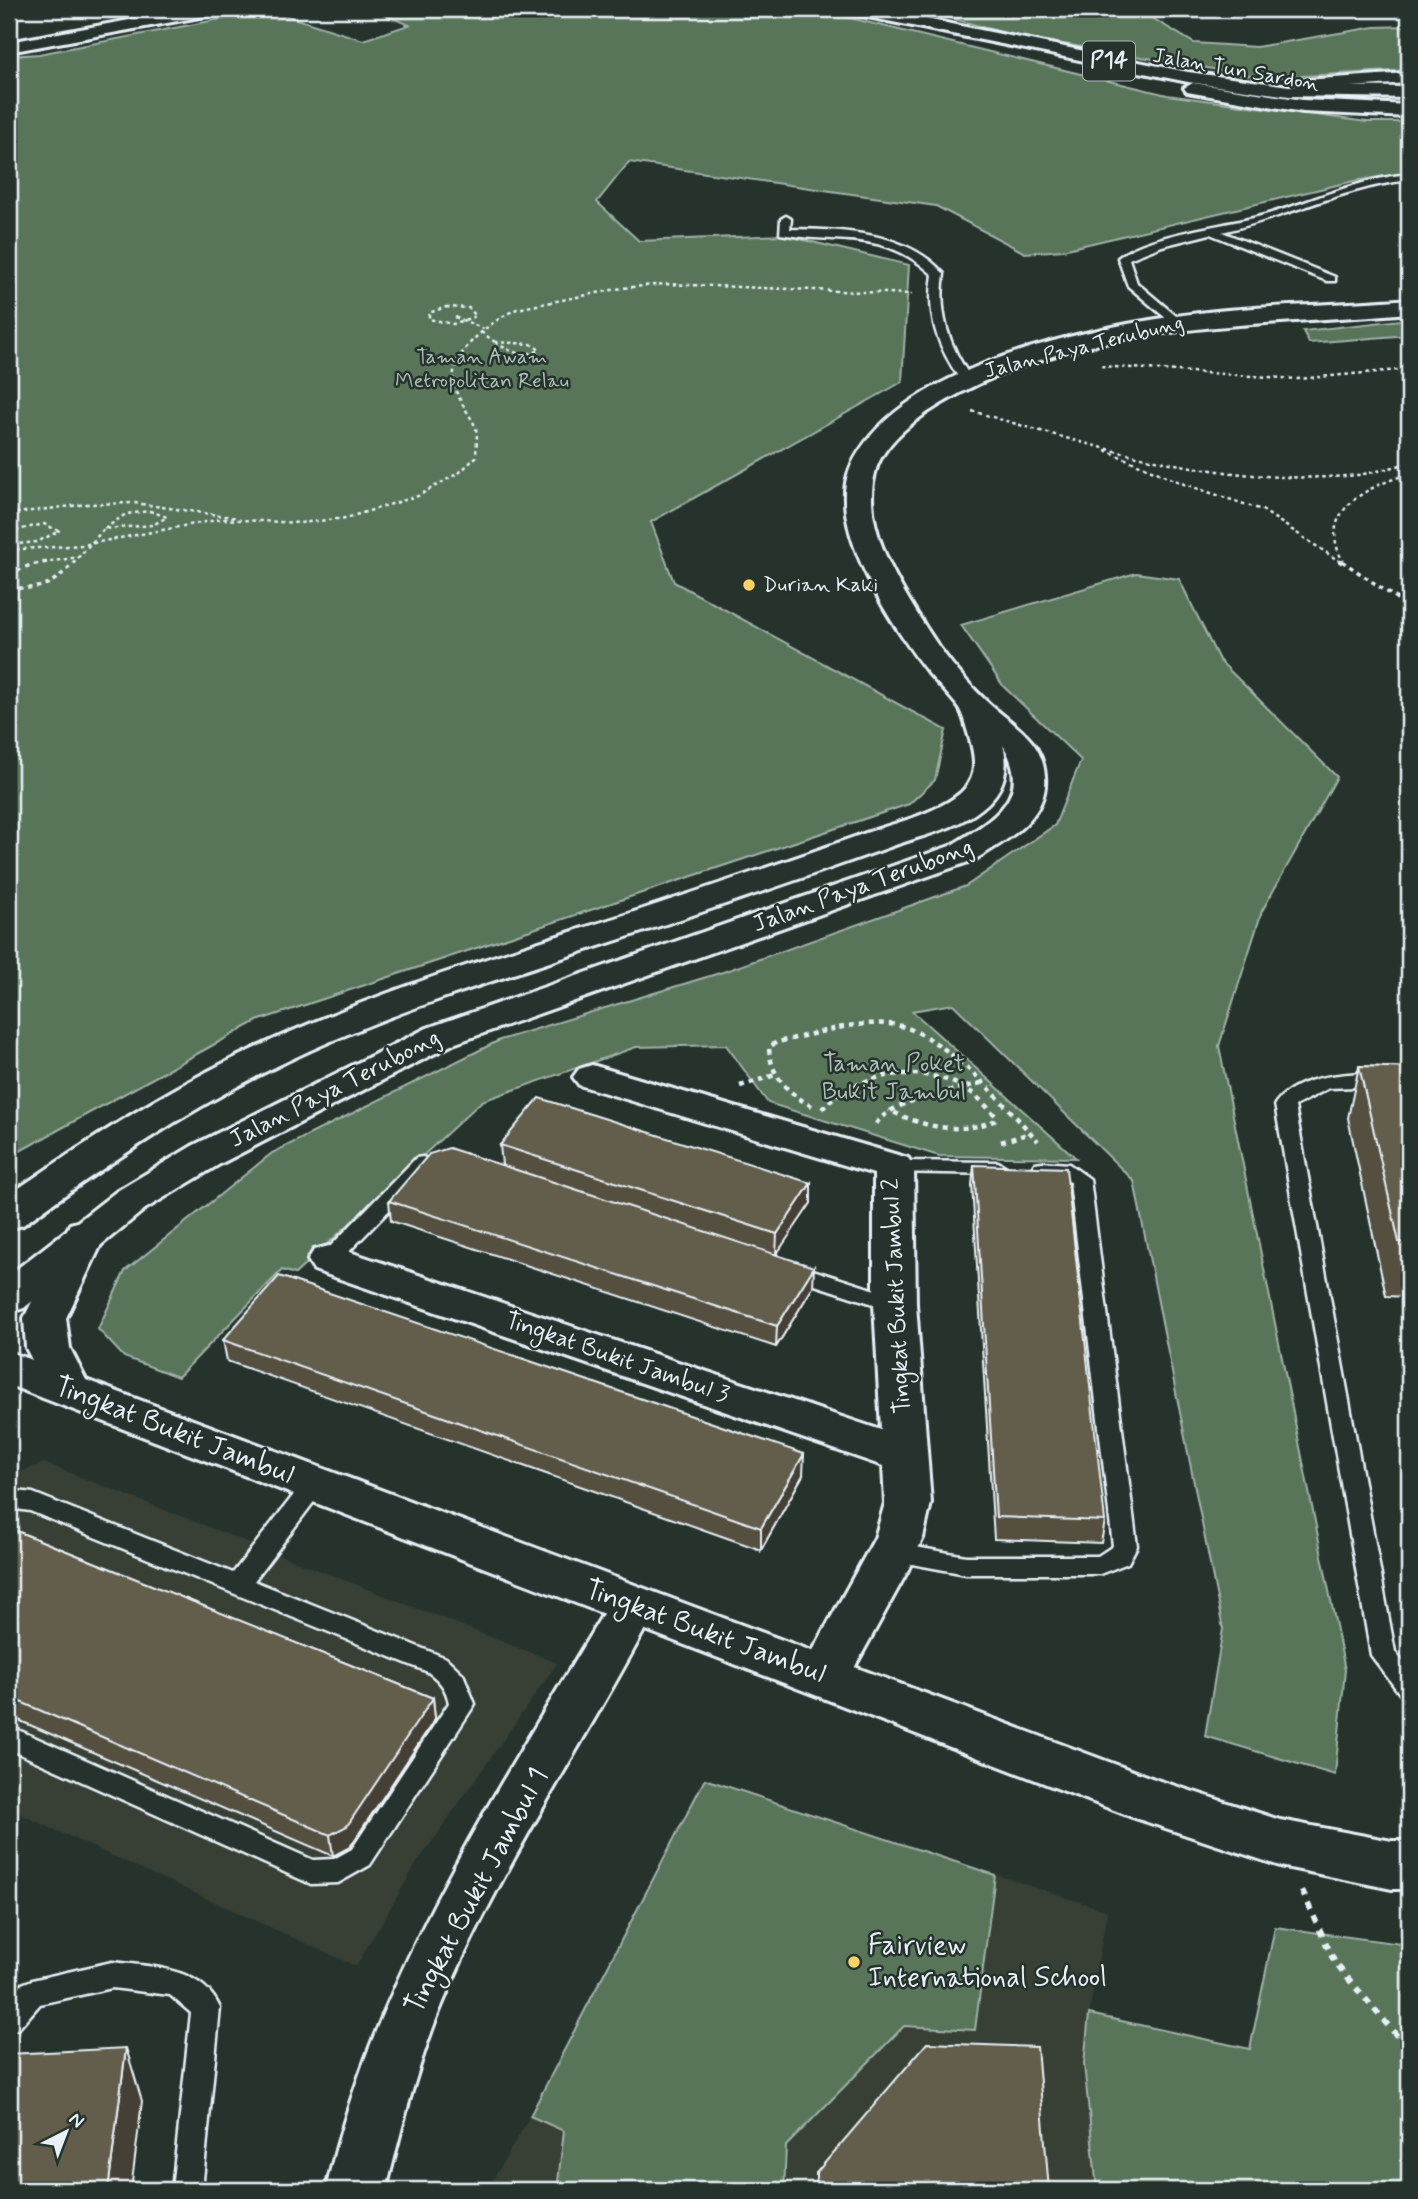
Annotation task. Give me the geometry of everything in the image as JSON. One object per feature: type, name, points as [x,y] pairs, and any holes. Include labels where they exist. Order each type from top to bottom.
[{"type":"main road","points":[[9,47],[216,9]]},
{"type":"main road","name":"Jalan Tun Sardon","points":[[853,9],[1193,88],[1303,106],[1409,111]]},
{"type":"main road","name":"Jalan Tun Sardon","points":[[976,36],[1242,85],[1343,83],[1409,78]]},
{"type":"main road","points":[[1242,85],[1341,94],[1409,93]]},
{"type":"main road","points":[[1193,88],[1311,100],[1409,101]]},
{"type":"main road","name":"Jalan Paya Terubung","points":[[976,708],[905,620],[882,577],[857,510],[861,473],[872,450],[894,424],[928,398],[966,379],[1046,352],[1178,323],[1409,306]]},
{"type":"main road","name":"Jalan Paya Terubong","points":[[9,1215],[98,1151],[228,1076],[302,1040],[488,971],[799,869],[922,824],[970,802],[989,781],[993,755],[982,735],[976,708]]},
{"type":"main road","name":"Jalan Paya Terubong","points":[[9,1298],[85,1234],[131,1200],[206,1155],[440,1036],[962,853],[1004,827],[1027,800],[1030,772],[1019,745],[1004,728],[976,708]]},
{"type":"main road","name":"Tingkat Bukit Jambul 2","points":[[592,1077],[891,1147],[895,1304],[908,1503],[893,1552],[824,1676]]},
{"type":"main road","points":[[9,1399],[70,1391],[48,1348],[45,1318],[85,1234]]},
{"type":"main road","name":"Tingkat Bukit Jambul 3","points":[[329,1260],[905,1456]]},
{"type":"main road","name":"Tingkat Bukit Jambul","points":[[9,1368],[1151,1801],[1280,1843],[1392,1865],[1409,1865]]},
{"type":"main road","name":"Tingkat Bukit Jambul 1","points":[[356,2190],[378,2100],[416,1999],[479,1875],[634,1606]]},
{"type":"lane","points":[[1178,323],[1132,284],[1123,258],[1152,243],[1269,217],[1365,184],[1409,177]]},
{"type":"lane","points":[[786,219],[784,232],[852,236],[921,257],[939,274],[934,306],[949,356],[966,379]]},
{"type":"lane","points":[[1211,231],[1331,279]]},
{"type":"lane","points":[[1409,1079],[1331,1080],[1299,1090],[1285,1104],[1383,1655],[1409,1687]]},
{"type":"lane","points":[[891,1147],[1062,1169],[1080,1179],[1125,1546],[1120,1556],[1100,1565],[966,1565],[893,1552]]},
{"type":"lane","points":[[329,1260],[424,1162],[445,1157]]},
{"type":"lane","points":[[776,1265],[895,1304]]},
{"type":"lane","points":[[238,1584],[314,1485]]},
{"type":"lane","points":[[9,1499],[33,1502],[438,1665],[453,1676],[460,1689],[462,1704],[361,1857],[338,1871],[311,1872],[9,1737]]},
{"type":"lane","points":[[9,2019],[32,1993],[112,1975],[177,1983],[206,2008],[187,2190]]},
{"type":"path","points":[[9,514],[82,505],[133,503],[178,507],[242,518],[303,523],[367,514],[413,498],[468,465],[476,457],[476,427],[463,410],[453,382],[465,346],[483,330],[517,309],[622,288],[665,284],[934,295]]},
{"type":"path","points":[[462,307],[476,313],[467,322],[445,324],[432,321],[428,316],[439,308],[462,307]]},
{"type":"path","points":[[456,317],[483,330],[495,342],[519,354],[540,350],[531,344],[495,342]]},
{"type":"path","points":[[1046,352],[1105,367],[1298,379],[1409,369]]},
{"type":"path","points":[[928,398],[1158,460],[1309,477],[1355,475],[1409,463]]},
{"type":"path","points":[[1095,445],[1184,484],[1262,510],[1409,607]]},
{"type":"path","points":[[1342,563],[1334,540],[1342,507],[1363,492],[1409,474]]},
{"type":"path","points":[[9,587],[30,590],[59,579],[87,544],[103,529],[137,511],[163,513],[167,517],[153,525],[103,529]]},
{"type":"path","points":[[9,550],[87,544],[242,518]]},
{"type":"path","points":[[9,532],[44,524],[59,531],[37,542],[9,545]]},
{"type":"path","points":[[9,575],[30,565],[79,557]]},
{"type":"path","points":[[833,1112],[799,1100],[776,1075],[768,1054],[769,1047],[777,1042],[885,1023],[914,1031],[982,1083],[1030,1133],[999,1143]]},
{"type":"path","points":[[753,1082],[776,1075]]},
{"type":"path","points":[[822,1109],[842,1090],[891,1075],[925,1076],[965,1087],[996,1116],[994,1121],[968,1129],[929,1126],[906,1120],[889,1110]]},
{"type":"path","points":[[876,1124],[889,1110],[982,1083]]},
{"type":"path","points":[[865,1121],[876,1124],[891,1147]]},
{"type":"path","points":[[1280,1843],[1335,1963],[1409,2050]]},
{"type":"shaded area","points":[[44,1463],[557,1663],[415,1866],[356,1966],[9,1809],[9,1476]]},
{"type":"shaded area","name":"Fairview International School","points":[[705,1779],[1107,1911],[1089,2014],[1084,2064],[1097,2190],[487,2190],[530,2116]]},
{"type":"green space","name":"Taman Awam Metropolitan Relau","points":[[371,9],[813,9],[1167,95],[1367,122],[1409,122],[1409,172],[1354,181],[1063,250],[1025,253],[936,206],[629,162],[597,202],[639,241],[783,235],[909,265],[902,382],[651,522],[674,582],[946,730],[935,780],[909,804],[257,1021],[9,1157],[9,56],[39,54],[268,10],[363,40],[409,25]]},
{"type":"green space","points":[[918,9],[1137,9],[1194,43],[1256,47],[1375,27],[1409,26],[1409,70],[1266,78],[1016,36]]},
{"type":"green space","points":[[1409,319],[1409,335],[1309,343],[1303,331]]},
{"type":"green space","name":"Taman Poket Bukit Jambul","points":[[1136,573],[1179,579],[1219,660],[1337,777],[1262,911],[1219,1046],[1345,1670],[1335,1775],[1205,1736],[1223,1629],[1134,1181],[953,1004],[912,1011],[1076,1158],[939,1156],[768,1103],[726,1045],[636,1047],[482,1101],[295,1274],[282,1270],[178,1377],[124,1357],[98,1329],[125,1271],[272,1153],[500,1040],[723,972],[966,886],[1055,825],[1081,760],[1004,687],[961,625]]},
{"type":"green space","name":"Fairview International School","points":[[705,1779],[995,1875],[975,2030],[904,2026],[786,2146],[784,2190],[557,2190],[564,2131],[530,2116]]},
{"type":"green space","points":[[1275,1927],[1409,1945],[1409,2190],[1097,2190],[1084,2064],[1089,2014],[1250,2049]]},
{"type":"building","points":[[1359,1066],[1409,1068],[1409,1243],[1399,1242]]},
{"type":"building","points":[[539,1098],[811,1183],[777,1234],[500,1145]]},
{"type":"building","points":[[449,1148],[814,1267],[777,1326],[389,1201],[429,1154]]},
{"type":"building","points":[[974,1165],[1066,1168],[1105,1521],[996,1517]]},
{"type":"building","points":[[279,1276],[804,1454],[761,1528],[223,1340]]},
{"type":"building","points":[[9,1528],[433,1698],[347,1826],[330,1835],[9,1697]]},
{"type":"building","points":[[927,2043],[1037,2047],[1049,2190],[816,2190],[816,2173]]},
{"type":"building","points":[[126,2048],[108,2190],[9,2190],[9,2054]]},
{"type":"place","name":"Durian Kaki","points":[[749,585]]},
{"type":"place","name":"Fairview International School","points":[[854,1962]]}]
